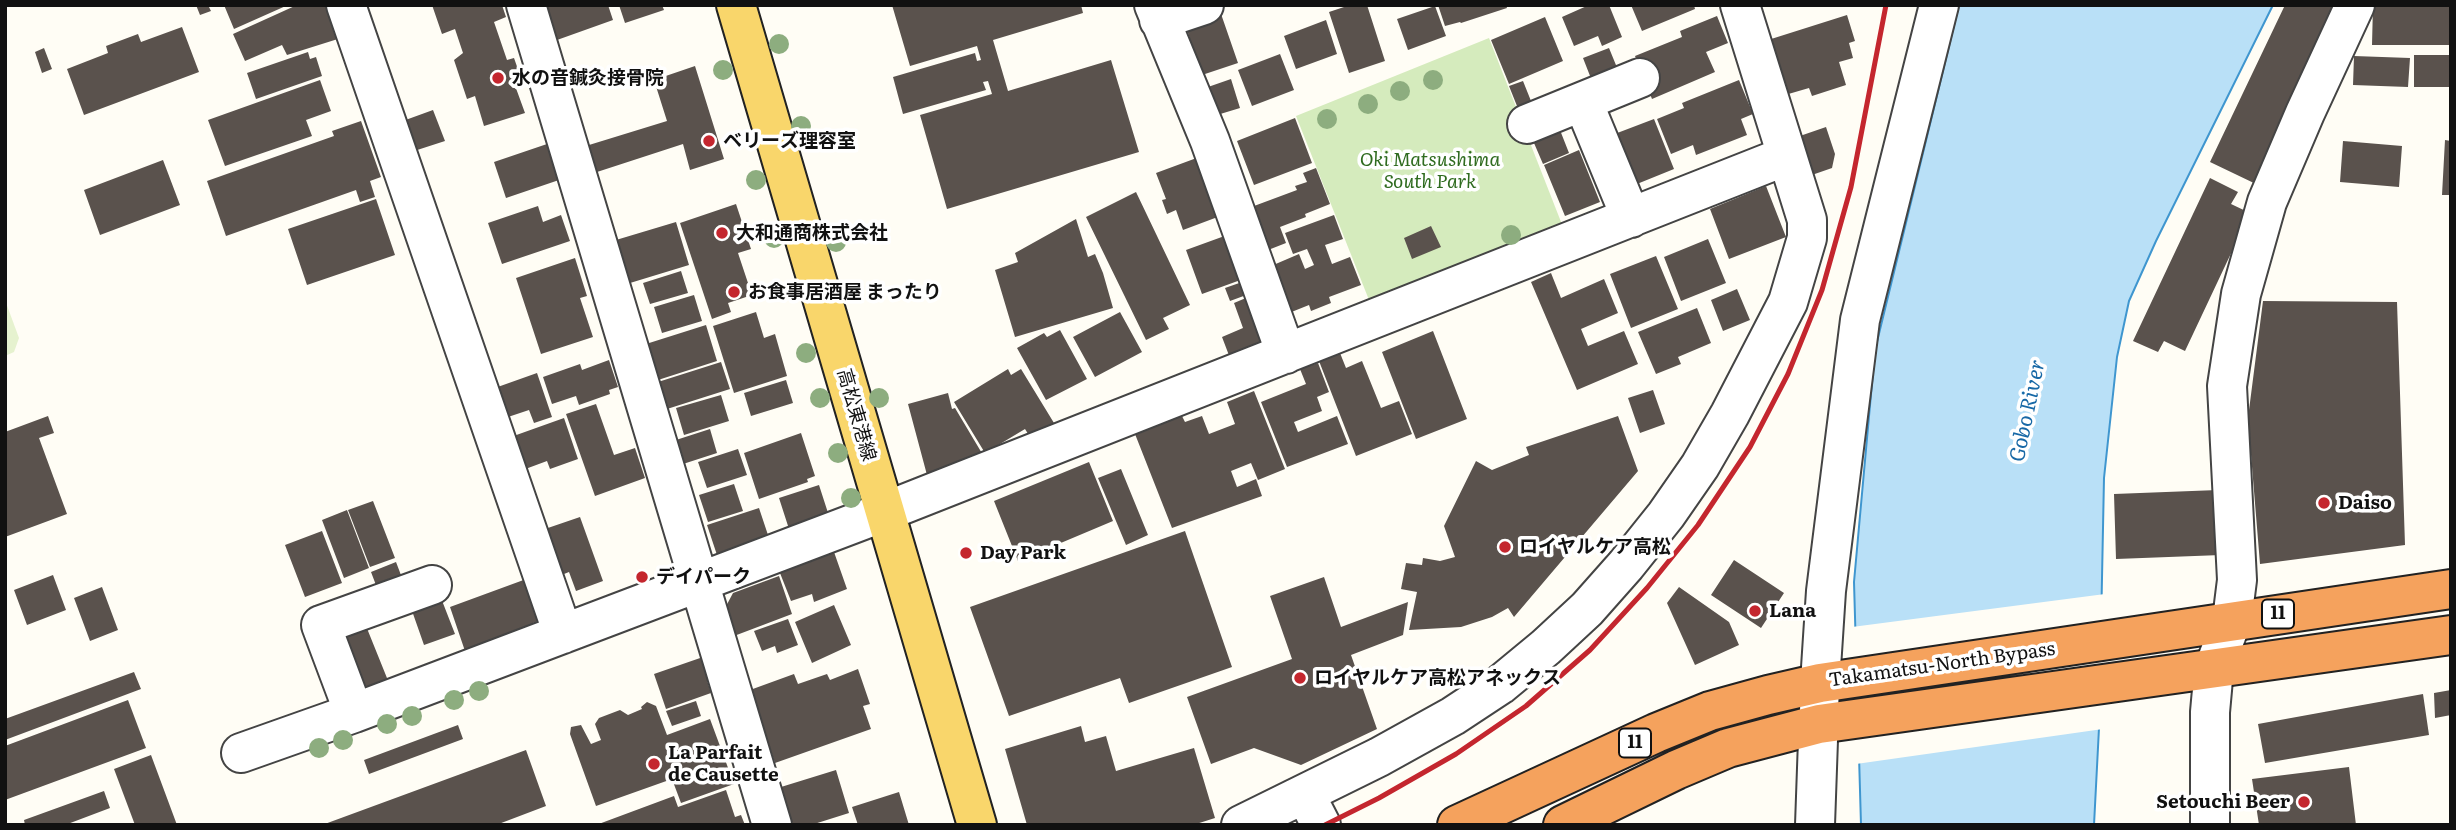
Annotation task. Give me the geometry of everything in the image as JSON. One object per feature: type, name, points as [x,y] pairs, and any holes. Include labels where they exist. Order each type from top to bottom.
[{"type":"highway","name":"Takamatsu-North Bypass","points":[[1457,825],[1656,733],[1710,711],[1835,681],[2451,589]]},
{"type":"highway","name":"11","points":[[1563,825],[1728,748],[1835,722],[2451,635]]},
{"type":"main road","name":"高松東港線","points":[[736,5],[977,825]]},
{"type":"street","points":[[346,5],[563,634]]},
{"type":"street","points":[[526,5],[772,825]]},
{"type":"street","points":[[1204,5],[1157,13],[1210,141],[1286,354]]},
{"type":"street","points":[[1241,825],[1313,810],[1379,757],[1443,722],[1500,685],[1546,648],[1587,609],[1626,565],[1700,466],[1788,302],[1807,238],[1807,220],[1740,5]]},
{"type":"street","points":[[1815,825],[1835,722],[1835,681],[1826,591],[1860,320],[1939,5]]},
{"type":"street","points":[[2210,825],[2210,712],[2214,668],[2232,620],[2237,580],[2227,386],[2241,294],[2267,202],[2355,5]]},
{"type":"street","points":[[1527,124],[1640,78]]},
{"type":"street","points":[[1583,102],[1631,218]]},
{"type":"street","points":[[241,753],[354,713],[884,512],[1786,156]]},
{"type":"street","points":[[354,713],[321,625],[432,585]]},
{"type":"green space","name":"Oki Matsushima South Park","points":[[1489,38],[1563,227],[1371,305],[1296,116]]},
{"type":"green space","points":[[5,300],[19,338],[14,352],[5,356]]},
{"type":"water","name":"Gobo River","points":[[1959,5],[2273,5],[2129,301],[2117,357],[2104,478],[2099,728],[2094,825],[1861,825],[1854,582],[1875,350]]},
{"type":"pier","points":[[2105,594],[2103,729],[1856,764],[1852,627]]},
{"type":"building","points":[[196,5],[208,5],[211,11],[200,15]]},
{"type":"building","points":[[224,5],[288,5],[234,29]]},
{"type":"building","points":[[297,5],[330,5],[341,38],[287,55],[282,45],[245,61],[233,34]]},
{"type":"building","points":[[432,5],[502,5],[506,17],[494,22],[507,60],[514,58],[521,78],[513,80],[525,113],[484,126],[475,96],[467,99],[454,60],[463,53],[455,29],[442,34]]},
{"type":"building","points":[[545,5],[608,5],[613,20],[557,40]]},
{"type":"building","points":[[619,5],[662,5],[664,10],[625,23]]},
{"type":"building","points":[[892,5],[1081,5],[1083,13],[993,40],[1008,91],[1111,60],[1139,152],[947,209],[920,115],[992,94],[988,81],[983,82],[986,90],[903,114],[893,77],[975,53],[977,61],[981,60],[977,46],[910,66]]},
{"type":"building","points":[[1350,5],[1367,5],[1385,61],[1349,73],[1329,12]]},
{"type":"building","points":[[1438,5],[1506,5],[1507,8],[1445,26]]},
{"type":"building","points":[[1589,5],[1609,5],[1622,37],[1602,46],[1598,36],[1574,46],[1562,17]]},
{"type":"building","points":[[1631,5],[1694,5],[1695,9],[1642,31]]},
{"type":"building","points":[[2285,5],[2344,5],[2258,185],[2210,162]]},
{"type":"building","points":[[2373,5],[2451,5],[2451,45],[2372,45]]},
{"type":"building","points":[[1435,6],[1446,36],[1408,50],[1397,19]]},
{"type":"building","points":[[1220,11],[1238,63],[1202,75],[1185,24]]},
{"type":"building","points":[[1847,15],[1855,41],[1849,43],[1853,58],[1839,62],[1846,85],[1812,96],[1809,88],[1785,95],[1768,40]]},
{"type":"building","points":[[1717,16],[1728,43],[1706,52],[1715,72],[1652,99],[1635,56],[1682,37],[1680,31]]},
{"type":"building","points":[[1545,17],[1563,61],[1509,84],[1491,40]]},
{"type":"building","points":[[1326,20],[1337,54],[1296,69],[1284,36]]},
{"type":"building","points":[[182,27],[199,72],[84,115],[67,69],[108,53],[106,46],[138,34],[141,42]]},
{"type":"building","points":[[44,48],[52,69],[42,73],[35,52]]},
{"type":"building","points":[[1609,48],[1618,70],[1592,81],[1583,58]]},
{"type":"building","points":[[308,52],[310,59],[316,57],[322,76],[256,99],[247,73]]},
{"type":"building","points":[[1280,54],[1294,90],[1252,106],[1238,70]]},
{"type":"building","points":[[2414,55],[2451,55],[2451,87],[2414,87]]},
{"type":"building","points":[[2354,56],[2410,58],[2408,87],[2353,85]]},
{"type":"building","points":[[695,66],[724,159],[690,170],[683,144],[597,172],[589,145],[667,121],[654,80]]},
{"type":"building","points":[[1231,79],[1240,108],[1217,115],[1208,87]]},
{"type":"building","points":[[320,80],[331,111],[306,120],[312,136],[225,166],[208,120]]},
{"type":"building","points":[[1739,80],[1753,114],[1741,119],[1747,135],[1696,155],[1693,145],[1671,154],[1657,119],[1684,108],[1682,103]]},
{"type":"building","points":[[1523,81],[1533,106],[1519,111],[1509,86]]},
{"type":"building","points":[[433,110],[445,141],[411,152],[400,122]]},
{"type":"building","points":[[1295,118],[1312,163],[1254,185],[1237,141]]},
{"type":"building","points":[[1654,119],[1674,169],[1632,186],[1612,135]]},
{"type":"building","points":[[361,121],[381,177],[370,181],[375,197],[360,202],[356,190],[226,236],[207,181],[334,136],[332,131]]},
{"type":"building","points":[[1558,125],[1569,153],[1543,164],[1531,136]]},
{"type":"building","points":[[1826,127],[1835,154],[1832,168],[1809,176],[1797,137]]},
{"type":"building","points":[[2445,140],[2451,141],[2451,195],[2442,195]]},
{"type":"building","points":[[2343,141],[2402,146],[2399,187],[2340,182]]},
{"type":"building","points":[[547,144],[559,180],[506,198],[494,162]]},
{"type":"building","points":[[1579,150],[1600,202],[1565,216],[1544,165]]},
{"type":"building","points":[[1202,156],[1223,215],[1183,230],[1176,210],[1167,214],[1162,200],[1166,199],[1156,173]]},
{"type":"building","points":[[163,160],[180,205],[100,235],[84,190]]},
{"type":"building","points":[[1316,168],[1330,204],[1280,227],[1286,243],[1263,252],[1246,209],[1297,190],[1295,186],[1307,182],[1303,173]]},
{"type":"building","points":[[2210,178],[2238,192],[2231,204],[2250,213],[2185,351],[2164,341],[2158,352],[2133,341]]},
{"type":"building","points":[[1766,186],[1786,237],[1729,259],[1710,209]]},
{"type":"building","points":[[1136,192],[1190,305],[1163,318],[1169,329],[1146,340],[1086,217]]},
{"type":"building","points":[[376,199],[395,255],[307,285],[288,229]]},
{"type":"building","points":[[736,204],[751,249],[738,253],[752,295],[728,303],[731,312],[712,319],[680,223]]},
{"type":"building","points":[[538,206],[543,222],[561,215],[570,241],[502,264],[488,223]]},
{"type":"building","points":[[1334,215],[1343,239],[1325,245],[1332,264],[1350,257],[1361,285],[1329,297],[1331,303],[1311,311],[1309,305],[1289,313],[1271,266],[1299,254],[1305,269],[1314,265],[1307,249],[1293,254],[1285,233]]},
{"type":"building","points":[[1076,219],[1088,257],[1095,254],[1103,273],[1113,308],[1015,337],[995,270],[1018,262],[1015,253]]},
{"type":"building","points":[[676,222],[689,265],[630,283],[616,240]]},
{"type":"building","points":[[1431,226],[1441,247],[1412,259],[1404,238]]},
{"type":"building","points":[[1230,234],[1246,278],[1202,294],[1186,250]]},
{"type":"building","points":[[1708,239],[1726,283],[1681,301],[1664,257]]},
{"type":"building","points":[[1656,256],[1678,309],[1631,328],[1610,274]]},
{"type":"building","points":[[575,258],[587,296],[580,298],[593,337],[541,354],[516,278]]},
{"type":"building","points":[[681,271],[688,293],[650,304],[643,283]]},
{"type":"building","points":[[1551,273],[1561,298],[1604,279],[1618,313],[1581,329],[1588,346],[1624,331],[1638,364],[1577,390],[1531,282]]},
{"type":"building","points":[[1245,281],[1249,294],[1230,301],[1225,288]]},
{"type":"building","points":[[1737,289],[1750,320],[1723,331],[1711,300]]},
{"type":"building","points":[[694,295],[702,321],[662,333],[654,307]]},
{"type":"building","points":[[1253,295],[1263,345],[1230,358],[1222,337],[1243,328],[1234,303]]},
{"type":"building","points":[[2263,301],[2397,302],[2405,545],[2260,564],[2248,418]]},
{"type":"building","points":[[1697,308],[1711,343],[1678,357],[1681,364],[1656,374],[1638,332]]},
{"type":"building","points":[[756,312],[764,338],[775,334],[787,376],[734,393],[713,326]]},
{"type":"building","points":[[1120,312],[1142,352],[1095,377],[1073,337]]},
{"type":"building","points":[[706,325],[717,361],[658,380],[646,344]]},
{"type":"building","points":[[1060,330],[1087,379],[1046,400],[1017,348],[1044,333],[1047,337]]},
{"type":"building","points":[[1433,331],[1467,419],[1416,439],[1382,352]]},
{"type":"building","points":[[1340,353],[1346,368],[1362,361],[1381,408],[1399,401],[1412,434],[1356,456],[1319,361]]},
{"type":"building","points":[[609,360],[618,387],[609,390],[610,394],[579,405],[576,396],[552,404],[543,377],[580,364],[582,370]]},
{"type":"building","points":[[721,362],[730,389],[667,409],[658,382]]},
{"type":"building","points":[[1318,363],[1329,392],[1317,397],[1322,411],[1294,422],[1298,432],[1337,416],[1348,444],[1287,467],[1261,402],[1306,384],[1300,369]]},
{"type":"building","points":[[1008,369],[1011,375],[1021,369],[1054,423],[1030,437],[1025,429],[985,453],[954,402]]},
{"type":"building","points":[[537,373],[552,417],[534,423],[529,410],[502,419],[492,389]]},
{"type":"building","points":[[786,380],[793,403],[751,416],[744,393]]},
{"type":"building","points":[[1653,390],[1665,424],[1640,433],[1628,398]]},
{"type":"building","points":[[1254,391],[1285,469],[1258,480],[1251,463],[1231,471],[1237,487],[1256,479],[1262,496],[1172,528],[1135,434],[1182,416],[1185,422],[1202,416],[1209,434],[1235,424],[1227,402]]},
{"type":"building","points":[[948,393],[952,409],[955,408],[983,455],[927,475],[908,404]]},
{"type":"building","points":[[721,395],[729,421],[684,435],[676,408]]},
{"type":"building","points":[[596,404],[614,455],[635,448],[645,478],[595,496],[566,414]]},
{"type":"building","points":[[48,416],[54,433],[39,438],[67,514],[5,537],[5,432]]},
{"type":"building","name":"ロイヤルケア高松","points":[[1618,416],[1638,471],[1514,617],[1508,608],[1492,617],[1461,627],[1409,630],[1417,592],[1401,589],[1406,563],[1422,565],[1423,558],[1440,561],[1455,557],[1444,526],[1476,461],[1492,470],[1529,455],[1526,447]]},
{"type":"building","points":[[564,418],[578,459],[550,469],[547,461],[520,471],[508,438]]},
{"type":"building","points":[[710,429],[717,453],[683,464],[676,440]]},
{"type":"building","points":[[801,433],[815,476],[807,479],[808,482],[759,499],[744,453]]},
{"type":"building","points":[[738,449],[747,475],[707,488],[698,462]]},
{"type":"building","points":[[1089,462],[1113,521],[1018,561],[994,501]]},
{"type":"building","points":[[1121,469],[1148,535],[1126,545],[1098,478]]},
{"type":"building","points":[[734,484],[743,511],[708,522],[699,495]]},
{"type":"building","points":[[819,485],[829,516],[789,529],[779,498]]},
{"type":"building","points":[[2218,490],[2221,555],[2116,559],[2114,494]]},
{"type":"building","points":[[373,501],[395,558],[370,567],[348,510]]},
{"type":"building","points":[[759,508],[769,538],[717,555],[707,525]]},
{"type":"building","points":[[347,510],[369,568],[344,578],[322,520]]},
{"type":"building","points":[[580,517],[603,581],[576,591],[569,572],[559,576],[542,530]]},
{"type":"building","points":[[322,531],[342,583],[305,597],[285,545]]},
{"type":"building","points":[[1185,531],[1232,667],[1129,703],[1120,678],[1009,716],[970,607]]},
{"type":"building","points":[[834,552],[847,589],[814,602],[812,594],[791,601],[780,573]]},
{"type":"building","points":[[1734,560],[1784,593],[1761,628],[1711,595]]},
{"type":"building","points":[[396,562],[404,583],[379,593],[371,572]]},
{"type":"building","points":[[53,575],[66,610],[27,625],[14,590]]},
{"type":"building","points":[[779,576],[792,614],[734,636],[724,610],[733,593]]},
{"type":"building","name":"ロイヤルケア高松アネックス","points":[[1324,577],[1341,627],[1408,602],[1403,635],[1351,655],[1377,729],[1301,765],[1254,748],[1211,764],[1187,697],[1292,659],[1270,596]]},
{"type":"building","points":[[529,578],[543,619],[533,623],[536,630],[466,654],[450,607]]},
{"type":"building","points":[[102,587],[118,630],[90,641],[74,598]]},
{"type":"building","points":[[1679,587],[1729,622],[1739,645],[1695,665],[1667,603]]},
{"type":"building","points":[[441,598],[455,634],[424,645],[411,608]]},
{"type":"building","points":[[834,605],[851,645],[812,663],[795,622]]},
{"type":"building","points":[[788,619],[798,645],[777,653],[775,646],[762,651],[754,631]]},
{"type":"building","points":[[364,621],[389,683],[359,695],[335,632]]},
{"type":"building","points":[[703,657],[711,679],[707,680],[711,693],[666,709],[654,674]]},
{"type":"building","points":[[858,669],[870,704],[863,706],[871,729],[775,763],[750,690],[794,674],[798,684],[827,674],[830,680]]},
{"type":"building","points":[[134,672],[141,689],[5,740],[5,719]]},
{"type":"building","points":[[2451,690],[2451,715],[2435,718],[2434,693]]},
{"type":"building","points":[[2423,694],[2429,735],[2265,763],[2258,724]]},
{"type":"building","points":[[128,700],[146,748],[5,800],[5,746]]},
{"type":"building","points":[[696,701],[701,716],[672,726],[666,711]]},
{"type":"building","name":"La Parfait de Causette","points":[[647,702],[656,706],[667,735],[710,719],[734,784],[681,803],[672,779],[596,806],[570,734],[571,727],[581,725],[591,744],[601,740],[595,724],[599,718],[620,710],[628,715],[642,709]]},
{"type":"building","points":[[458,725],[463,739],[369,774],[364,760]]},
{"type":"building","points":[[1081,726],[1085,742],[1106,736],[1116,771],[1194,748],[1215,818],[1193,825],[1027,825],[1005,749]]},
{"type":"building","points":[[526,750],[546,806],[496,825],[322,825]]},
{"type":"building","points":[[151,755],[177,825],[135,825],[114,769]]},
{"type":"building","name":"Setouchi Beer","points":[[2349,767],[2356,825],[2259,825],[2252,779]]},
{"type":"building","points":[[836,770],[849,813],[811,825],[793,825],[781,787]]},
{"type":"building","points":[[726,790],[735,817],[741,815],[745,825],[596,825],[674,796],[678,807]]},
{"type":"building","points":[[104,791],[110,808],[65,825],[25,825],[24,820]]},
{"type":"building","points":[[899,792],[909,825],[858,825],[852,807]]},
{"type":"railway","points":[[1325,825],[1456,754],[1526,706],[1590,650],[1647,588],[1698,525],[1750,447],[1788,374],[1822,290],[1851,187],[1886,5]]},
{"type":"place","name":"水の音鍼灸接骨院","points":[[498,78]]},
{"type":"place","name":"ベリーズ理容室","points":[[709,141]]},
{"type":"place","name":"大和通商株式会社","points":[[722,233]]},
{"type":"place","name":"お食事居酒屋 まったり","points":[[734,292]]},
{"type":"place","name":"Daiso","points":[[2324,503]]},
{"type":"place","name":"ロイヤルケア高松","points":[[1505,547]]},
{"type":"place","name":"Day Park","points":[[966,553]]},
{"type":"place","name":"デイパーク","points":[[642,577]]},
{"type":"place","name":"Lana","points":[[1755,611]]},
{"type":"place","name":"ロイヤルケア高松アネックス","points":[[1300,678]]},
{"type":"place","name":"La Parfait de Causette","points":[[654,764]]},
{"type":"place","name":"Setouchi Beer","points":[[2304,802]]}]
